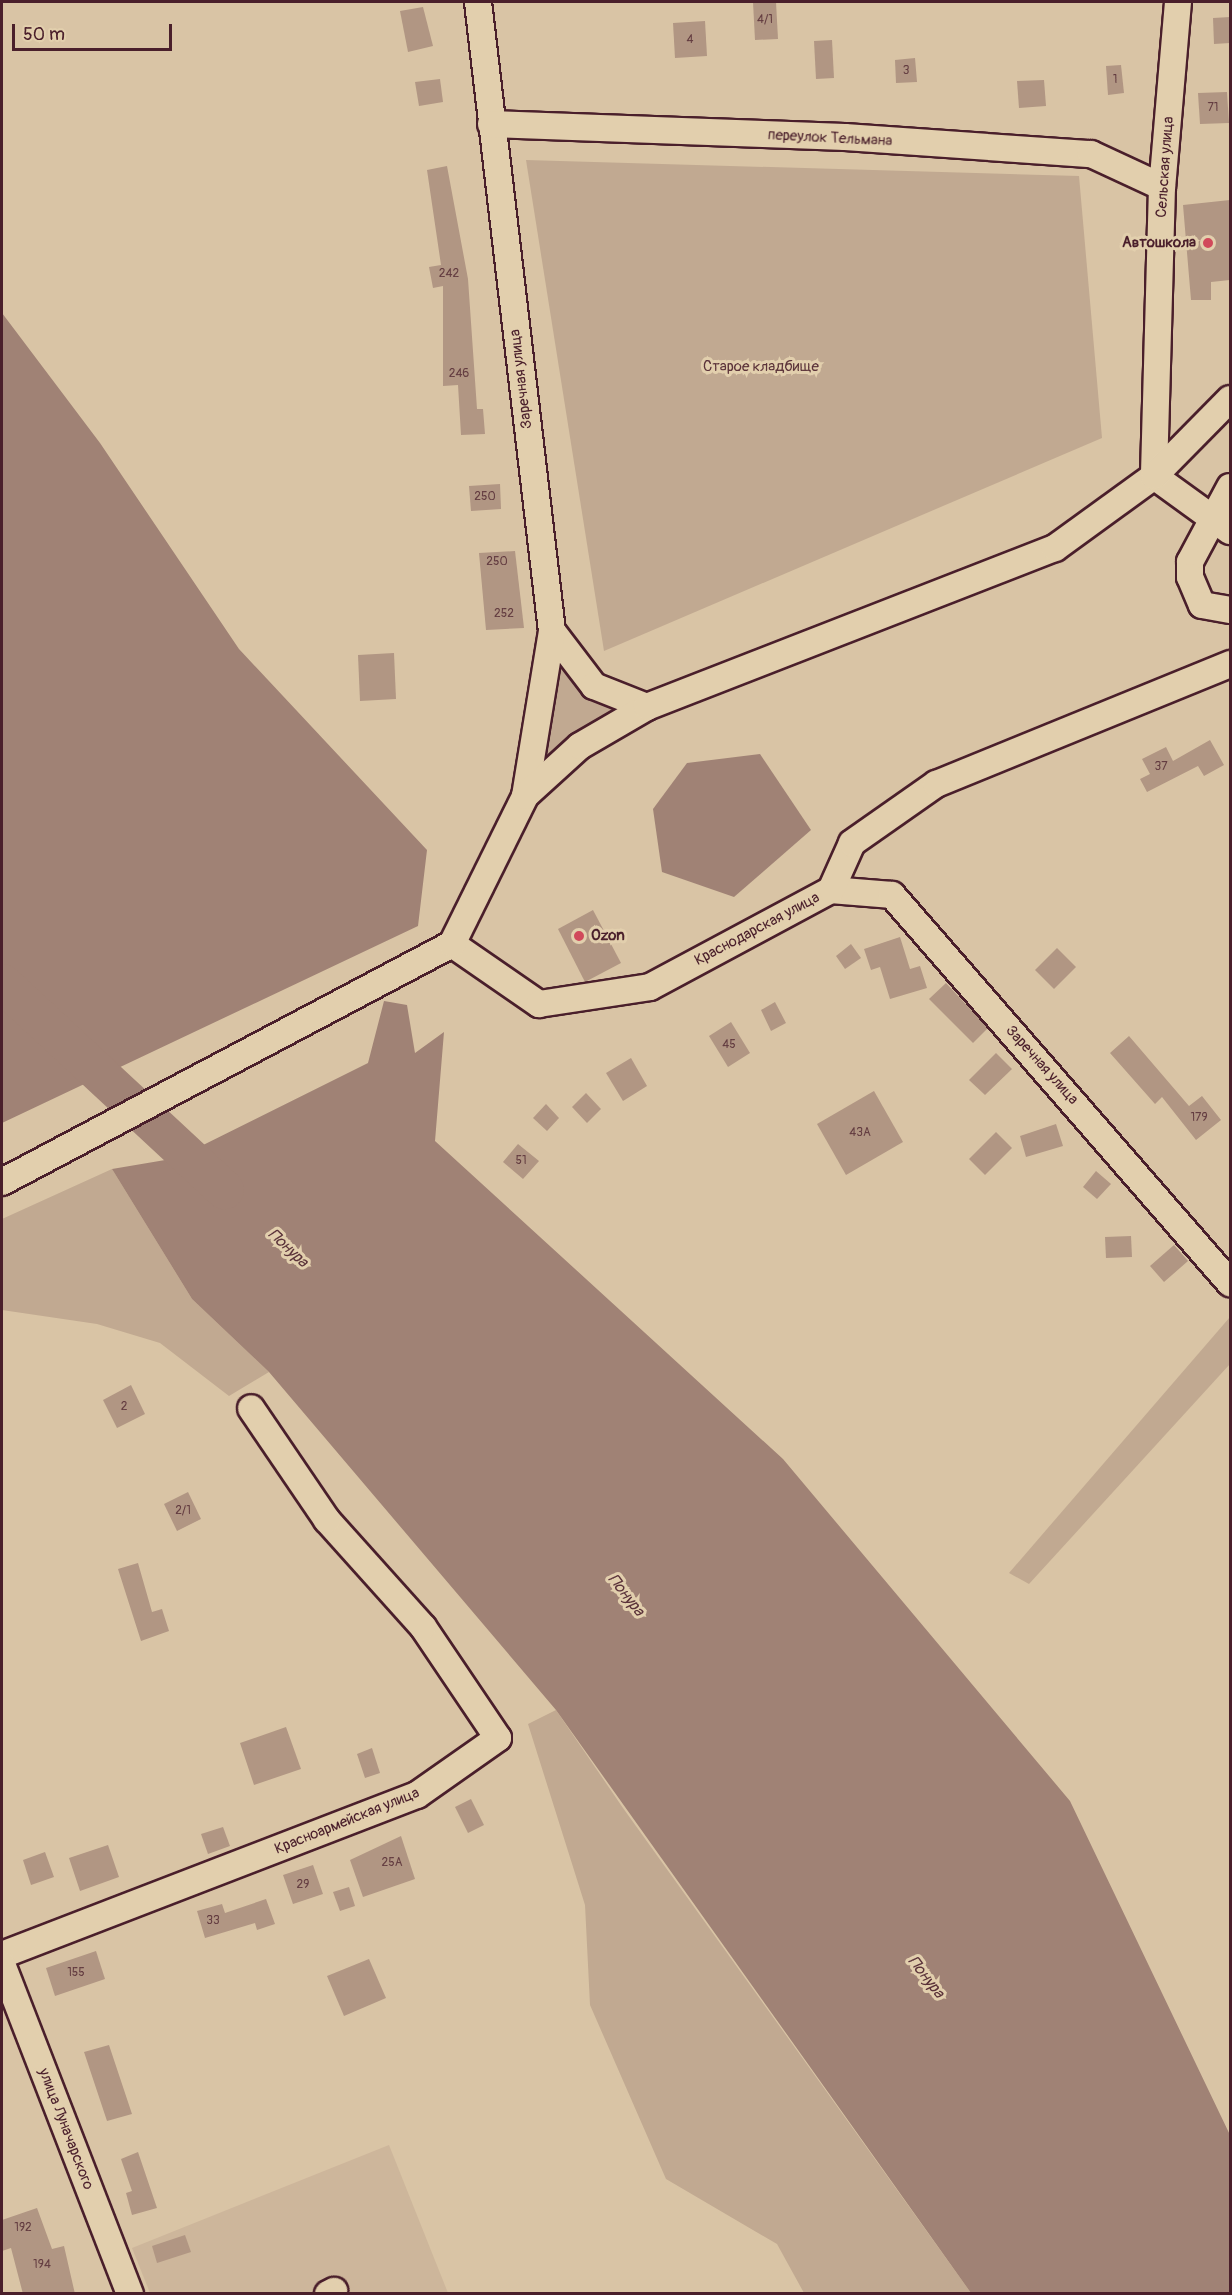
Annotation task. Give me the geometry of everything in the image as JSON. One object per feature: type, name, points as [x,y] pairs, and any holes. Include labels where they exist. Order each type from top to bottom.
[{"type":"street","name":"Заречная улица","points":[[478,2],[552,631]]},
{"type":"street","name":"Сельская улица","points":[[1154,476],[1162,187],[1178,2]]},
{"type":"street","name":"переулок Тельмана","points":[[491,124],[845,137],[1091,154],[1162,187]]},
{"type":"street","points":[[525,796],[580,746],[647,707],[1055,548],[1154,476],[1230,399]]},
{"type":"street","points":[[1154,476],[1223,525]]},
{"type":"street","points":[[1230,487],[1223,525],[1190,562],[1190,577],[1202,605],[1230,610]]},
{"type":"street","points":[[552,631],[594,686],[647,707]]},
{"type":"street","points":[[2,1182],[388,974],[452,944],[525,796],[552,631]]},
{"type":"street","name":"Краснодарская улица","points":[[452,944],[539,1004],[650,987],[831,890],[852,843],[936,784],[1230,664]]},
{"type":"street","name":"Заречная улица","points":[[831,890],[892,896],[1230,1283]]},
{"type":"street","name":"Красноармейская улица","points":[[2,1955],[417,1795],[498,1738],[423,1627],[327,1520],[251,1408]]},
{"type":"street","name":"улица Луначарского","points":[[2,1964],[129,2294]]},
{"type":"shaded area","points":[[389,2145],[448,2293],[150,2293],[132,2248]]},
{"type":"green space","name":"Старое кладбище","points":[[526,160],[1079,176],[1102,438],[604,651]]},
{"type":"green space","points":[[552,631],[594,686],[647,707],[525,796]]},
{"type":"green space","points":[[112,1169],[192,1299],[269,1372],[229,1396],[160,1343],[97,1324],[2,1310],[2,1219]]},
{"type":"green space","points":[[1230,1317],[1230,1364],[1029,1584],[1009,1573]]},
{"type":"green space","points":[[556,1710],[623,1808],[971,2293],[804,2293],[777,2244],[666,2179],[590,2005],[585,1905],[528,1724]]},
{"type":"water","points":[[2,313],[100,443],[239,649],[427,850],[418,926],[2,1123]]},
{"type":"water","points":[[760,754],[811,830],[734,897],[662,872],[653,809],[687,763]]},
{"type":"water","points":[[384,1001],[407,1005],[415,1053],[444,1032],[435,1141],[783,1459],[1070,1801],[1230,2135],[1230,2293],[971,2293],[556,1710],[269,1372],[192,1299],[112,1169],[177,1158],[368,1063]]},
{"type":"building","points":[[753,2],[776,2],[778,39],[755,40]]},
{"type":"building","points":[[423,7],[433,46],[408,52],[400,11]]},
{"type":"building","points":[[1230,17],[1230,43],[1214,44],[1213,18]]},
{"type":"building","points":[[705,21],[707,56],[675,58],[673,23]]},
{"type":"building","points":[[832,40],[834,78],[816,79],[814,41]]},
{"type":"building","points":[[915,58],[917,82],[896,83],[895,60]]},
{"type":"building","points":[[1121,65],[1124,93],[1108,95],[1106,66]]},
{"type":"building","points":[[440,79],[443,102],[419,106],[415,82]]},
{"type":"building","points":[[1044,80],[1046,106],[1019,108],[1017,81]]},
{"type":"building","points":[[1227,92],[1229,123],[1200,124],[1198,93]]},
{"type":"building","points":[[447,166],[468,279],[477,409],[483,409],[485,434],[461,435],[458,385],[443,386],[443,286],[433,288],[429,267],[441,265],[427,170]]},
{"type":"building","name":"Автошкола","points":[[1230,200],[1230,280],[1211,282],[1211,300],[1191,300],[1183,205]]},
{"type":"building","points":[[500,484],[501,509],[471,511],[469,486]]},
{"type":"building","points":[[515,551],[524,628],[486,630],[479,553]]},
{"type":"building","points":[[394,653],[396,699],[360,701],[358,655]]},
{"type":"building","points":[[1210,740],[1224,765],[1204,776],[1198,766],[1147,792],[1140,779],[1150,774],[1142,759],[1166,747],[1173,761]]},
{"type":"building","points":[[593,910],[621,963],[585,982],[558,929]]},
{"type":"building","points":[[900,937],[910,969],[920,966],[927,988],[890,999],[880,967],[871,970],[864,949]]},
{"type":"building","points":[[851,944],[861,958],[845,969],[836,956]]},
{"type":"building","points":[[1057,948],[1076,967],[1054,989],[1035,970]]},
{"type":"building","points":[[946,983],[988,1028],[973,1043],[929,999]]},
{"type":"building","points":[[775,1002],[786,1023],[771,1031],[761,1010]]},
{"type":"building","points":[[731,1022],[750,1053],[728,1067],[709,1036]]},
{"type":"building","points":[[1129,1036],[1189,1106],[1202,1096],[1221,1120],[1196,1140],[1162,1097],[1155,1104],[1110,1053]]},
{"type":"building","points":[[996,1053],[1012,1069],[985,1095],[969,1080]]},
{"type":"building","points":[[631,1058],[647,1086],[623,1101],[606,1073]]},
{"type":"building","points":[[874,1091],[903,1142],[846,1175],[817,1124]]},
{"type":"building","points":[[586,1093],[601,1109],[587,1123],[572,1107]]},
{"type":"building","points":[[546,1104],[559,1118],[547,1131],[533,1118]]},
{"type":"building","points":[[1056,1124],[1063,1146],[1026,1157],[1020,1136]]},
{"type":"building","points":[[996,1132],[1012,1148],[985,1175],[969,1159]]},
{"type":"building","points":[[518,1144],[539,1161],[523,1179],[503,1162]]},
{"type":"building","points":[[1096,1171],[1111,1184],[1097,1199],[1083,1187]]},
{"type":"building","points":[[1131,1236],[1132,1257],[1106,1258],[1105,1237]]},
{"type":"building","points":[[1174,1245],[1188,1261],[1164,1282],[1150,1266]]},
{"type":"building","points":[[131,1385],[145,1414],[117,1428],[103,1400]]},
{"type":"building","points":[[188,1492],[201,1519],[177,1531],[164,1504]]},
{"type":"building","points":[[138,1563],[152,1612],[162,1609],[169,1631],[141,1641],[118,1569]]},
{"type":"building","points":[[286,1727],[301,1769],[254,1785],[240,1743]]},
{"type":"building","points":[[372,1748],[380,1773],[365,1778],[357,1754]]},
{"type":"building","points":[[471,1799],[484,1825],[468,1833],[455,1807]]},
{"type":"building","points":[[223,1827],[230,1846],[208,1854],[201,1834]]},
{"type":"building","points":[[401,1836],[415,1879],[363,1897],[350,1860]]},
{"type":"building","points":[[108,1845],[119,1877],[80,1891],[69,1858]]},
{"type":"building","points":[[45,1852],[54,1877],[31,1885],[23,1860]]},
{"type":"building","points":[[313,1865],[323,1894],[293,1904],[283,1875]]},
{"type":"building","points":[[349,1887],[355,1906],[340,1911],[333,1892]]},
{"type":"building","points":[[266,1899],[275,1924],[257,1930],[255,1923],[205,1938],[197,1911],[222,1904],[225,1913]]},
{"type":"building","points":[[96,1951],[105,1979],[55,1996],[46,1968]]},
{"type":"building","points":[[369,1959],[386,1998],[344,2016],[327,1976]]},
{"type":"building","points":[[109,2045],[132,2114],[107,2121],[84,2052]]},
{"type":"building","points":[[138,2152],[157,2208],[132,2215],[126,2193],[132,2191],[121,2159]]},
{"type":"building","points":[[37,2208],[52,2249],[64,2246],[75,2294],[23,2294],[11,2248],[2,2251],[2,2220]]},
{"type":"building","points":[[185,2235],[191,2252],[157,2263],[152,2246]]},
{"type":"waterway","name":"Понура","points":[[2,983],[224,1189]]},
{"type":"place","name":"Автошкола","points":[[1208,243]]},
{"type":"place","name":"Ozon","points":[[579,936]]}]
